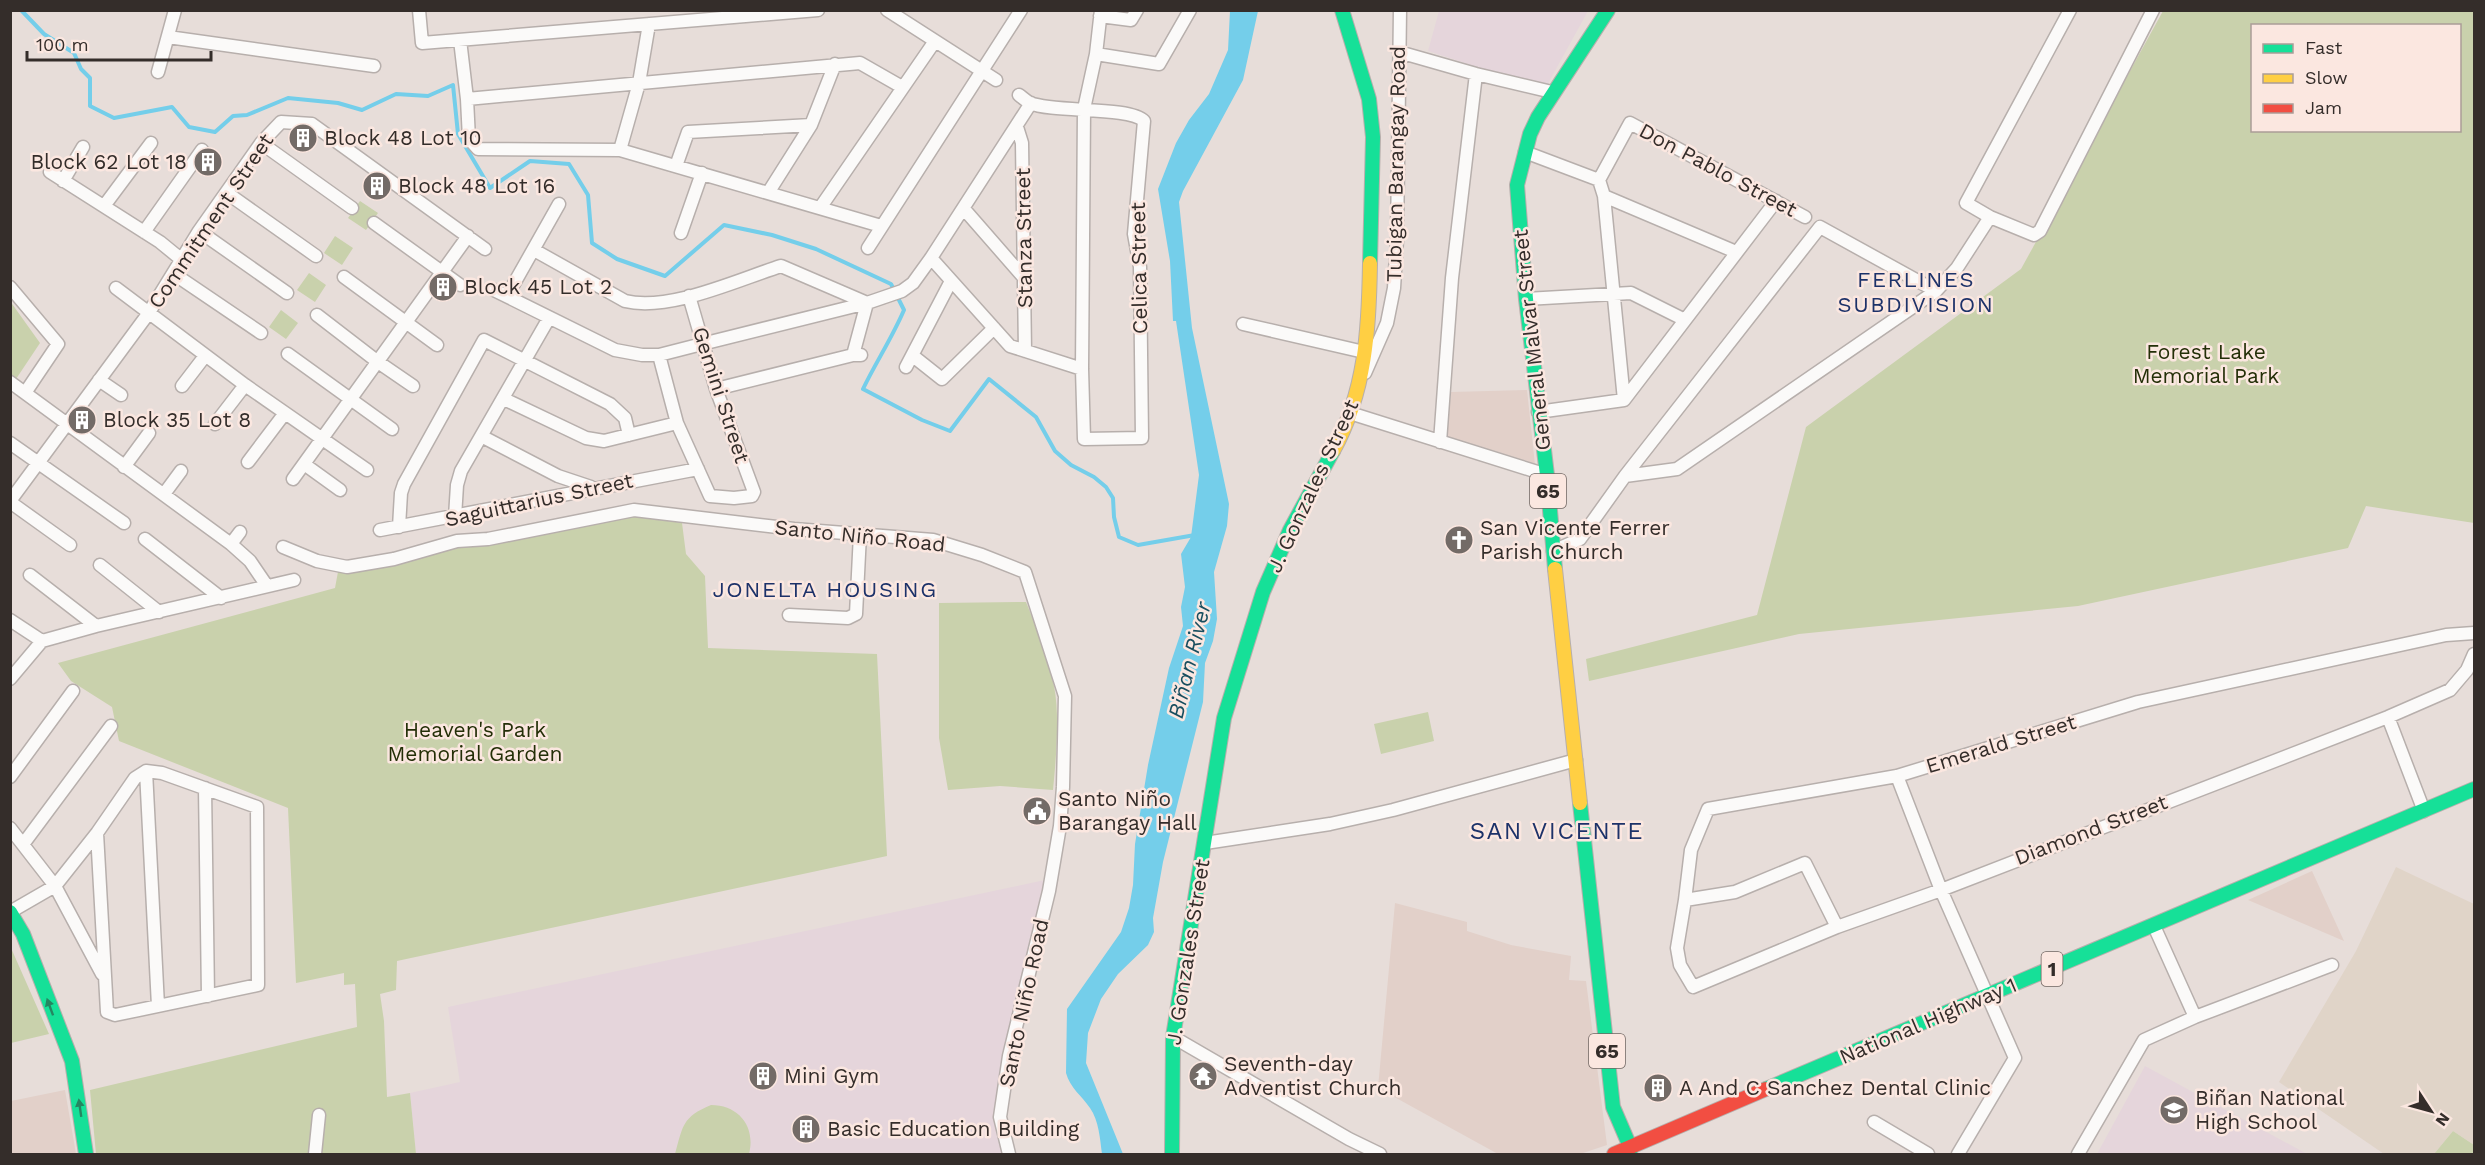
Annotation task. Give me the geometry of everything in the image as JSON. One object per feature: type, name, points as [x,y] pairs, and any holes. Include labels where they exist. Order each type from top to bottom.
[{"type":"main road","name":"J. Gonzales Street","points":[[1172,1155],[1173,1037],[1224,718],[1263,592],[1290,530],[1340,439],[1361,382],[1369,310],[1373,137],[1369,99],[1342,10]]},
{"type":"main road","name":"General Malvar Street","points":[[1608,10],[1552,92],[1530,134],[1517,185],[1526,299],[1547,476],[1552,550],[1613,1107],[1631,1152]]},
{"type":"main road","name":"National Highway 1","points":[[1614,1155],[1631,1152],[1748,1097],[2475,789]]},
{"type":"main road","points":[[10,912],[23,934],[72,1061],[86,1155]]},
{"type":"street","points":[[158,72],[175,10]]},
{"type":"street","points":[[419,10],[422,43],[818,10]]},
{"type":"street","points":[[887,10],[996,80]]},
{"type":"street","points":[[868,248],[1021,10]]},
{"type":"street","points":[[931,258],[1010,346],[1082,369],[1084,110],[1096,54],[1101,13],[1131,20],[1137,10]]},
{"type":"street","points":[[1096,54],[1159,64],[1190,10]]},
{"type":"street","name":"Tubigan Barangay Road","points":[[1361,382],[1387,323],[1394,288],[1397,239],[1400,10]]},
{"type":"street","points":[[2070,10],[1966,203],[1990,217],[2034,235],[2040,231],[2153,10]]},
{"type":"street","points":[[620,150],[639,83],[649,24]]},
{"type":"street","points":[[168,37],[374,66]]},
{"type":"street","points":[[460,40],[469,139],[478,149],[620,150],[881,226]]},
{"type":"street","points":[[820,208],[935,41]]},
{"type":"street","points":[[1399,52],[1476,74],[1552,92]]},
{"type":"street","points":[[467,99],[860,63],[902,87]]},
{"type":"street","points":[[768,193],[811,125],[835,64]]},
{"type":"street","points":[[1440,442],[1452,278],[1476,74]]},
{"type":"street","points":[[492,289],[615,350],[642,355],[660,355],[867,303],[903,291],[913,283],[931,258],[1017,127],[1031,103],[1019,95]]},
{"type":"street","name":"Celica Street","points":[[1031,103],[1136,115],[1143,118],[1146,124],[1134,234],[1140,267],[1142,438],[1084,439],[1082,369]]},
{"type":"street","name":"Commitment Street","points":[[10,502],[148,314],[199,231],[261,142],[281,122],[312,124],[485,249]]},
{"type":"street","name":"Don Pablo Street","points":[[1599,180],[1630,123],[1805,217]]},
{"type":"street","points":[[676,166],[688,132],[811,125]]},
{"type":"street","name":"Stanza Street","points":[[1017,127],[1022,143],[1026,280],[1025,351]]},
{"type":"street","points":[[261,142],[352,208]]},
{"type":"street","points":[[105,206],[151,143]]},
{"type":"street","points":[[63,182],[82,147]]},
{"type":"street","points":[[144,232],[202,150]]},
{"type":"street","points":[[1525,152],[1599,180],[1604,196],[1624,400]]},
{"type":"street","points":[[50,172],[105,206],[182,260]]},
{"type":"street","points":[[681,234],[702,173]]},
{"type":"street","points":[[226,193],[316,256]]},
{"type":"street","points":[[1604,196],[1736,252]]},
{"type":"street","points":[[1538,412],[1624,400],[1776,201]]},
{"type":"street","points":[[507,296],[559,204]]},
{"type":"street","points":[[964,209],[1026,280]]},
{"type":"street","points":[[1625,476],[1677,469],[1936,291],[1957,268],[1990,217]]},
{"type":"street","points":[[374,223],[460,285]]},
{"type":"street","points":[[1552,550],[1580,539],[1625,476],[1820,227],[1936,291]]},
{"type":"street","points":[[199,231],[287,293]]},
{"type":"street","points":[[293,479],[468,236]]},
{"type":"street","points":[[534,250],[626,301],[641,305],[652,305],[689,296],[781,266],[867,303]]},
{"type":"street","points":[[174,274],[261,333]]},
{"type":"street","points":[[344,277],[405,324],[437,345]]},
{"type":"street","points":[[906,367],[951,281]]},
{"type":"street","points":[[10,287],[57,344],[25,393]]},
{"type":"street","points":[[116,288],[205,356],[367,470]]},
{"type":"street","points":[[1526,299],[1631,293],[1685,320]]},
{"type":"street","name":"Gemini Street","points":[[689,296],[716,389],[754,492],[749,497],[710,496],[698,469]]},
{"type":"street","points":[[716,389],[857,355],[867,303]]},
{"type":"street","points":[[317,315],[412,386]]},
{"type":"street","points":[[456,517],[459,478],[549,318]]},
{"type":"street","points":[[1243,324],[1364,352]]},
{"type":"street","points":[[913,356],[942,379],[994,328]]},
{"type":"street","points":[[399,527],[401,494],[404,484],[484,340],[615,408],[625,418],[629,435]]},
{"type":"street","points":[[288,354],[392,429]]},
{"type":"street","points":[[660,355],[677,423],[698,469]]},
{"type":"street","points":[[182,386],[205,356]]},
{"type":"street","points":[[99,380],[121,395]]},
{"type":"street","points":[[10,382],[231,544],[250,561],[267,586]]},
{"type":"street","points":[[215,424],[245,385]]},
{"type":"street","points":[[504,399],[586,438],[604,441],[677,423]]},
{"type":"street","points":[[248,462],[285,413]]},
{"type":"street","points":[[1350,413],[1547,476]]},
{"type":"street","points":[[124,467],[149,433]]},
{"type":"street","points":[[483,436],[558,476],[592,488]]},
{"type":"street","points":[[10,443],[124,523]]},
{"type":"street","points":[[304,464],[340,490]]},
{"type":"street","name":"Saguittarius Street","points":[[380,530],[698,469]]},
{"type":"street","points":[[164,494],[181,471]]},
{"type":"street","points":[[10,502],[70,545]]},
{"type":"street","name":"Santo Niño Road","points":[[283,547],[318,561],[347,567],[394,559],[457,541],[504,536],[634,510],[782,528],[933,540],[982,555],[1025,572],[1065,696],[1063,787],[1060,826],[1049,891],[1009,1056],[1000,1117],[1009,1155]]},
{"type":"street","points":[[231,544],[240,532]]},
{"type":"street","points":[[789,615],[848,618],[856,614],[860,534]]},
{"type":"street","points":[[145,539],[221,598]]},
{"type":"street","points":[[100,566],[159,612]]},
{"type":"street","points":[[30,575],[96,626]]},
{"type":"street","points":[[10,679],[42,641],[96,626],[294,580]]},
{"type":"street","points":[[10,620],[42,641]]},
{"type":"street","name":"Emerald Street","points":[[1693,987],[1680,965],[1677,948],[1691,850],[1708,809],[1897,776],[2138,702],[2446,635],[2475,633]]},
{"type":"street","name":"Diamond Street","points":[[1693,987],[1837,927],[1941,890],[2245,770],[2388,717],[2450,690],[2467,670],[2475,654]]},
{"type":"street","points":[[10,777],[73,691]]},
{"type":"street","points":[[2388,717],[2424,811]]},
{"type":"street","points":[[24,843],[111,726]]},
{"type":"street","points":[[1205,843],[1330,824],[1393,810],[1576,760]]},
{"type":"street","points":[[146,771],[158,1006]]},
{"type":"street","points":[[10,912],[55,886],[97,833],[135,778],[146,771],[162,772],[257,807],[258,985],[115,1015],[107,1012],[97,833]]},
{"type":"street","points":[[1897,776],[1941,890],[2015,1058],[1958,1155]]},
{"type":"street","points":[[205,788],[208,996]]},
{"type":"street","points":[[10,828],[24,843],[55,886],[105,979]]},
{"type":"street","points":[[1685,900],[1735,892],[1805,863],[1837,927]]},
{"type":"street","points":[[2154,926],[2194,1017]]},
{"type":"street","points":[[2078,1155],[2144,1040],[2194,1017],[2332,965]]},
{"type":"street","points":[[1173,1037],[1380,1155]]},
{"type":"street","points":[[315,1155],[319,1115]]},
{"type":"street","points":[[1874,1122],[1928,1155]]},
{"type":"shaded area","points":[[1439,11],[1588,11],[1545,89],[1428,51]]},
{"type":"shaded area","points":[[1527,390],[1535,465],[1446,437],[1451,392]]},
{"type":"shaded area","points":[[2396,867],[2474,904],[2474,1145],[2453,1131],[2434,1154],[2384,1154],[2279,1082],[2356,951]]},
{"type":"shaded area","points":[[2312,871],[2344,941],[2248,900]]},
{"type":"shaded area","points":[[1045,880],[1047,888],[1004,1053],[995,1109],[1006,1154],[416,1154],[410,1093],[460,1082],[448,1007]]},
{"type":"shaded area","points":[[1395,903],[1467,922],[1467,931],[1511,945],[1571,956],[1569,980],[1586,981],[1607,1145],[1580,1154],[1498,1154],[1378,1088]]},
{"type":"shaded area","name":"Biñan National High School","points":[[2145,1066],[2307,1154],[2097,1154]]},
{"type":"shaded area","points":[[65,1090],[76,1154],[11,1154],[11,1101]]},
{"type":"green space","name":"Forest Lake Memorial Park","points":[[2163,11],[2474,11],[2474,523],[2366,506],[2348,548],[2078,606],[1799,634],[1589,681],[1586,659],[1757,615],[1806,427],[2021,269]]},
{"type":"green space","points":[[360,201],[378,213],[366,230],[348,218]]},
{"type":"green space","points":[[335,236],[353,248],[342,265],[324,253]]},
{"type":"green space","points":[[309,273],[326,285],[315,302],[297,290]]},
{"type":"green space","points":[[10,301],[40,343],[16,379],[11,374]]},
{"type":"green space","points":[[281,310],[298,323],[286,339],[269,327]]},
{"type":"green space","name":"Heaven's Park Memorial Garden","points":[[638,515],[682,523],[686,554],[705,576],[708,648],[877,654],[887,856],[397,961],[396,990],[380,994],[384,1021],[387,1097],[410,1093],[416,1154],[96,1154],[90,1090],[357,1027],[355,984],[344,985],[344,973],[296,983],[288,808],[119,741],[112,707],[71,681],[58,663],[335,588],[340,561]]},
{"type":"green space","points":[[1026,602],[1052,675],[1056,698],[1057,738],[1053,790],[1000,786],[948,790],[939,738],[939,603]]},
{"type":"green space","points":[[1428,712],[1434,741],[1381,754],[1374,724]]},
{"type":"green space","points":[[11,948],[49,1034],[10,1043]]},
{"type":"green space","points":[[711,1105],[730,1109],[743,1119],[750,1135],[749,1154],[675,1154],[680,1136],[689,1118]]},
{"type":"green space","points":[[2453,1131],[2474,1145],[2474,1154],[2434,1154]]},
{"type":"water","name":"Biñan River","points":[[1230,11],[1258,11],[1243,80],[1179,202],[1192,328],[1229,504],[1227,526],[1214,572],[1217,619],[1213,641],[1205,663],[1203,702],[1163,862],[1153,918],[1154,932],[1148,945],[1118,974],[1101,999],[1088,1033],[1086,1063],[1123,1154],[1102,1154],[1099,1130],[1093,1113],[1073,1088],[1066,1073],[1067,1009],[1121,932],[1129,908],[1133,885],[1135,844],[1148,765],[1169,668],[1183,626],[1181,607],[1185,587],[1181,554],[1191,537],[1199,475],[1176,321],[1173,321],[1170,261],[1158,189],[1176,143],[1189,120],[1209,94],[1228,50]]},
{"type":"waterway","points":[[21,10],[44,34],[74,53],[81,69],[90,78],[90,106],[114,118],[172,107],[189,127],[215,132],[233,116],[247,115],[288,98],[338,103],[362,110],[396,94],[428,96],[453,85],[458,134],[490,188],[530,161],[569,164],[588,195],[592,243],[617,259],[665,276],[724,225],[772,235],[816,249],[891,284],[904,310],[863,389],[922,420],[950,431],[989,379],[1036,417],[1055,451],[1071,465],[1094,477],[1106,487],[1113,498],[1114,517],[1119,537],[1138,545],[1195,535]]},
{"type":"traffic: fast","points":[[1342,10],[1369,99],[1373,137],[1370,263]]},
{"type":"traffic: fast","points":[[1555,569],[1547,475],[1526,299],[1517,185],[1530,134],[1538,117],[1608,10]]},
{"type":"traffic: fast","points":[[1172,1154],[1173,1037],[1224,718],[1263,592],[1290,530],[1333,451]]},
{"type":"traffic: fast","points":[[1766,1089],[2474,789]]},
{"type":"traffic: fast","points":[[1580,803],[1613,1107],[1631,1149]]},
{"type":"traffic: fast","points":[[10,912],[23,934],[72,1061],[86,1154]]},
{"type":"traffic: slow","points":[[1333,451],[1353,406],[1359,383],[1367,336],[1370,263]]},
{"type":"traffic: slow","points":[[1555,569],[1580,803]]},
{"type":"traffic: jam","points":[[1614,1154],[1766,1089]]},
{"type":"place","name":"Block 48 Lot 10","points":[[303,138]]},
{"type":"place","name":"Block 62 Lot 18","points":[[208,162]]},
{"type":"place","name":"Block 48 Lot 16","points":[[377,186]]},
{"type":"place","name":"Block 45 Lot 2","points":[[443,287]]},
{"type":"place","name":"Block 35 Lot 8","points":[[82,420]]},
{"type":"place","name":"San Vicente Ferrer Parish Church","points":[[1459,540]]},
{"type":"place","name":"Santo Niño Barangay Hall","points":[[1037,811]]},
{"type":"place","name":"Mini Gym","points":[[763,1076]]},
{"type":"place","name":"Seventh-day Adventist Church","points":[[1203,1076]]},
{"type":"place","name":"A And C Sanchez Dental Clinic","points":[[1658,1088]]},
{"type":"place","name":"Biñan National High School","points":[[2174,1110]]},
{"type":"place","name":"Basic Education Building","points":[[806,1129]]},
{"type":"district","name":"FERLINES SUBDIVISION","points":[[1916,292]]},
{"type":"district","name":"JONELTA HOUSING","points":[[825,589]]},
{"type":"district","name":"SAN VICENTE","points":[[1557,831]]}]
